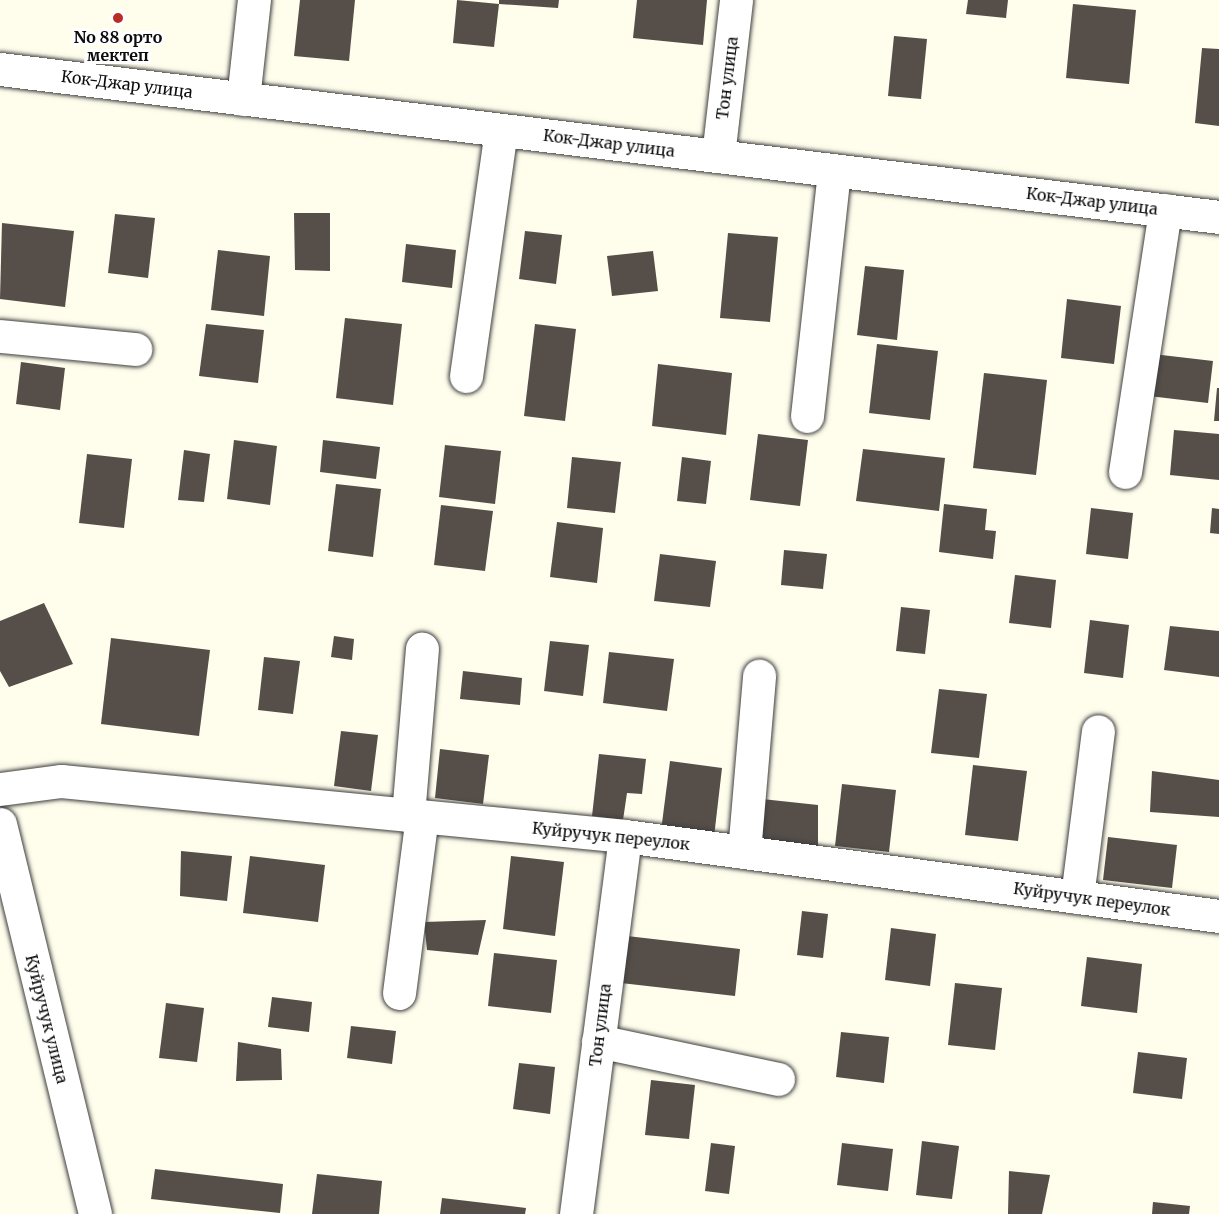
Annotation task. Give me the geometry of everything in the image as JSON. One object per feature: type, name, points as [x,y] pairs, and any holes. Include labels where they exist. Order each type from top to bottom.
[{"type":"street","points":[[243,99],[254,0]]},
{"type":"street","name":"Тон улица","points":[[718,156],[736,0]]},
{"type":"street","name":"Кок-Джар улица","points":[[0,69],[1219,217]]},
{"type":"street","points":[[466,376],[501,130]]},
{"type":"street","points":[[807,416],[834,170]]},
{"type":"street","points":[[1125,472],[1165,210]]},
{"type":"street","points":[[0,336],[135,349]]},
{"type":"street","points":[[399,993],[415,815],[422,649]]},
{"type":"street","points":[[744,852],[759,676]]},
{"type":"street","points":[[1077,897],[1098,731]]},
{"type":"street","name":"Куйручук переулок","points":[[0,789],[61,781],[625,836],[1219,916]]},
{"type":"street","name":"Куйручук улица","points":[[0,824],[95,1214]]},
{"type":"street","name":"Тон улица","points":[[576,1214],[625,836]]},
{"type":"street","points":[[598,1041],[778,1079]]},
{"type":"building","points":[[300,0],[355,0],[349,61],[294,56]]},
{"type":"building","points":[[457,0],[499,4],[494,47],[453,43]]},
{"type":"building","points":[[499,0],[559,0],[558,8],[499,4]]},
{"type":"building","points":[[637,0],[707,0],[703,45],[633,38]]},
{"type":"building","points":[[968,0],[1008,0],[1006,18],[966,14]]},
{"type":"building","points":[[1073,4],[1136,10],[1129,84],[1066,78]]},
{"type":"building","points":[[894,36],[927,39],[921,99],[888,96]]},
{"type":"building","points":[[1202,48],[1219,49],[1219,126],[1195,123]]},
{"type":"building","points":[[294,213],[330,213],[330,271],[295,270]]},
{"type":"building","points":[[115,214],[155,218],[148,278],[108,273]]},
{"type":"building","points":[[2,223],[74,231],[65,307],[0,299]]},
{"type":"building","points":[[525,231],[562,235],[556,284],[519,279]]},
{"type":"building","points":[[728,233],[778,237],[770,322],[720,318]]},
{"type":"building","points":[[406,244],[456,250],[452,288],[402,282]]},
{"type":"building","points":[[218,250],[270,256],[264,316],[211,310]]},
{"type":"building","points":[[653,251],[658,291],[612,296],[607,256]]},
{"type":"building","points":[[865,266],[904,270],[897,340],[857,335]]},
{"type":"building","points":[[1067,299],[1121,306],[1114,364],[1061,358]]},
{"type":"building","points":[[345,318],[402,324],[393,405],[336,398]]},
{"type":"building","points":[[206,324],[264,330],[258,383],[199,376]]},
{"type":"building","points":[[535,324],[576,329],[565,421],[524,416]]},
{"type":"building","points":[[877,344],[938,351],[930,420],[869,413]]},
{"type":"building","points":[[1153,354],[1213,361],[1208,403],[1149,396]]},
{"type":"building","points":[[21,362],[65,368],[60,410],[16,404]]},
{"type":"building","points":[[658,364],[732,373],[726,435],[652,426]]},
{"type":"building","points":[[984,373],[1047,380],[1036,475],[973,468]]},
{"type":"building","points":[[1217,388],[1219,388],[1219,421],[1214,421]]},
{"type":"building","points":[[1174,430],[1219,434],[1219,480],[1170,475]]},
{"type":"building","points":[[758,434],[808,440],[800,506],[750,500]]},
{"type":"building","points":[[234,440],[277,446],[270,505],[227,499]]},
{"type":"building","points":[[323,440],[380,447],[376,479],[320,472]]},
{"type":"building","points":[[445,445],[501,451],[495,504],[439,497]]},
{"type":"building","points":[[863,449],[945,458],[939,511],[856,501]]},
{"type":"building","points":[[184,450],[210,454],[204,502],[178,500]]},
{"type":"building","points":[[87,454],[132,459],[124,528],[79,523]]},
{"type":"building","points":[[572,457],[621,462],[615,513],[567,508]]},
{"type":"building","points":[[682,457],[711,461],[706,504],[677,501]]},
{"type":"building","points":[[336,484],[381,489],[373,557],[328,551]]},
{"type":"building","points":[[944,504],[987,509],[985,530],[996,531],[993,559],[939,552]]},
{"type":"building","points":[[441,505],[493,511],[485,571],[434,565]]},
{"type":"building","points":[[1091,508],[1133,513],[1128,559],[1086,554]]},
{"type":"building","points":[[1212,508],[1219,509],[1219,534],[1210,533]]},
{"type":"building","points":[[557,522],[603,528],[597,583],[550,577]]},
{"type":"building","points":[[784,550],[827,554],[823,589],[781,585]]},
{"type":"building","points":[[660,554],[716,561],[710,607],[654,601]]},
{"type":"building","points":[[1015,575],[1056,580],[1051,628],[1009,623]]},
{"type":"building","points":[[44,603],[73,664],[9,687],[0,671],[0,621]]},
{"type":"building","points":[[901,607],[930,610],[925,654],[896,651]]},
{"type":"building","points":[[1090,620],[1129,625],[1123,678],[1084,673]]},
{"type":"building","points":[[1170,626],[1219,631],[1219,677],[1164,670]]},
{"type":"building","points":[[334,636],[354,639],[352,660],[331,657]]},
{"type":"building","points":[[111,638],[210,650],[199,736],[101,724]]},
{"type":"building","points":[[550,641],[589,645],[583,696],[544,691]]},
{"type":"building","points":[[609,652],[674,659],[667,711],[603,703]]},
{"type":"building","points":[[264,657],[300,661],[293,714],[258,710]]},
{"type":"building","points":[[463,671],[522,678],[520,705],[460,699]]},
{"type":"building","points":[[939,689],[987,694],[979,758],[931,753]]},
{"type":"building","points":[[341,731],[378,735],[371,791],[334,786]]},
{"type":"building","points":[[440,749],[489,755],[483,804],[435,798]]},
{"type":"building","points":[[599,754],[646,759],[642,794],[627,793],[623,820],[592,816]]},
{"type":"building","points":[[670,761],[722,768],[714,837],[661,831]]},
{"type":"building","points":[[973,765],[1027,771],[1018,841],[965,835]]},
{"type":"building","points":[[1152,771],[1219,780],[1219,817],[1150,812]]},
{"type":"building","points":[[842,784],[896,790],[889,852],[835,846]]},
{"type":"building","points":[[754,798],[818,805],[818,848],[753,841]]},
{"type":"building","points":[[1108,837],[1177,845],[1172,888],[1103,880]]},
{"type":"building","points":[[181,851],[232,856],[227,901],[180,896]]},
{"type":"building","points":[[250,856],[325,865],[318,922],[243,913]]},
{"type":"building","points":[[511,856],[564,862],[555,936],[503,929]]},
{"type":"building","points":[[802,911],[828,914],[823,958],[797,955]]},
{"type":"building","points":[[486,920],[478,955],[427,950],[424,922]]},
{"type":"building","points":[[891,928],[936,934],[930,986],[885,980]]},
{"type":"building","points":[[627,936],[740,949],[735,996],[621,983]]},
{"type":"building","points":[[494,953],[557,960],[551,1013],[488,1006]]},
{"type":"building","points":[[1087,957],[1142,964],[1137,1013],[1081,1006]]},
{"type":"building","points":[[955,983],[1002,988],[995,1050],[948,1045]]},
{"type":"building","points":[[272,997],[312,1002],[309,1032],[268,1027]]},
{"type":"building","points":[[166,1003],[204,1008],[197,1062],[159,1058]]},
{"type":"building","points":[[351,1026],[396,1031],[392,1064],[347,1058]]},
{"type":"building","points":[[841,1032],[889,1037],[884,1083],[836,1077]]},
{"type":"building","points":[[238,1042],[281,1049],[282,1080],[236,1081]]},
{"type":"building","points":[[1138,1052],[1187,1058],[1182,1099],[1133,1093]]},
{"type":"building","points":[[519,1063],[555,1067],[550,1114],[513,1109]]},
{"type":"building","points":[[651,1080],[695,1085],[689,1139],[645,1135]]},
{"type":"building","points":[[922,1141],[959,1146],[952,1199],[916,1195]]},
{"type":"building","points":[[711,1143],[735,1146],[729,1194],[705,1191]]},
{"type":"building","points":[[842,1143],[893,1149],[888,1191],[837,1185]]},
{"type":"building","points":[[155,1169],[283,1184],[280,1213],[151,1199]]},
{"type":"building","points":[[1009,1171],[1050,1175],[1042,1214],[1008,1214]]},
{"type":"building","points":[[317,1174],[382,1181],[379,1214],[312,1214]]},
{"type":"building","points":[[442,1198],[526,1208],[525,1214],[440,1214]]},
{"type":"building","points":[[1153,1202],[1190,1206],[1189,1214],[1152,1214]]},
{"type":"place","name":"No 88 орто мектеп","points":[[118,18]]}]
